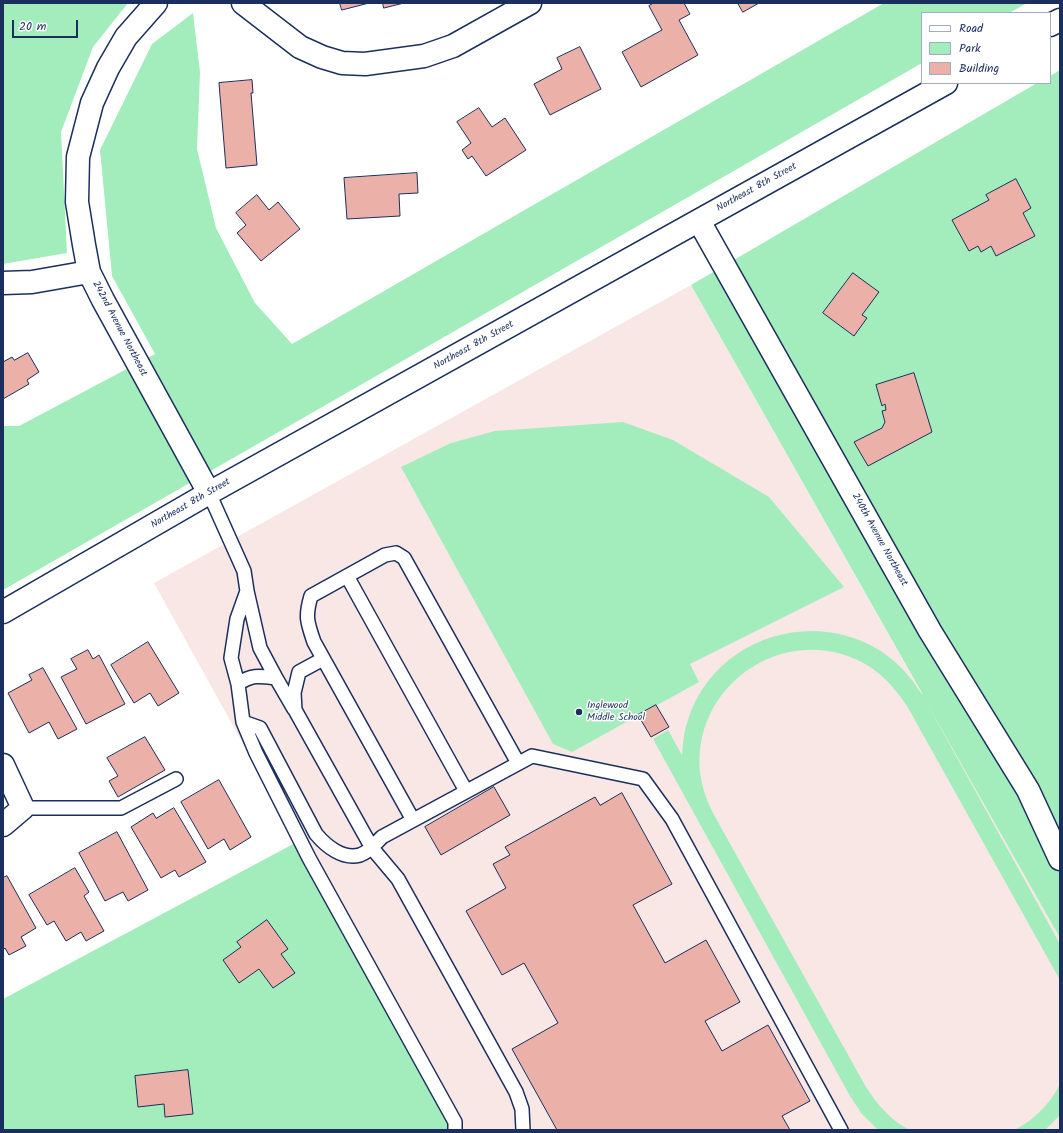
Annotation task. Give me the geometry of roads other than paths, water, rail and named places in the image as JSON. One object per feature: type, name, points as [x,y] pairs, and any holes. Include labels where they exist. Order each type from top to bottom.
[{"type":"street","name":"242nd Avenue Northeast","points":[[156,3],[126,38],[108,68],[92,103],[78,157],[77,202],[89,272],[209,493]]},
{"type":"street","points":[[243,3],[300,47],[322,57],[342,63],[365,64],[424,56],[453,46],[530,3]]},
{"type":"street","points":[[1051,24],[1060,20]]},
{"type":"street","name":"Northeast 8th Street","points":[[3,612],[209,493],[944,84]]},
{"type":"street","name":"240th Avenue Northeast","points":[[699,220],[930,632],[1028,790],[1060,859]]},
{"type":"street","points":[[3,283],[32,282],[89,272]]},
{"type":"street","points":[[3,765],[23,808],[3,825]]},
{"type":"lane","points":[[209,493],[244,571],[260,648],[372,848],[398,880],[516,1092],[522,1108],[523,1130]]},
{"type":"lane","points":[[413,820],[314,642],[308,624],[306,610],[311,596],[385,555],[396,553],[404,558],[518,763]]},
{"type":"lane","points":[[347,576],[466,791]]},
{"type":"lane","points":[[247,591],[237,618],[231,658],[238,684],[243,722],[256,753],[305,851],[455,1122],[455,1130]]},
{"type":"lane","points":[[295,710],[294,693],[299,672],[323,659]]},
{"type":"lane","points":[[238,684],[246,678],[256,676],[276,678]]},
{"type":"lane","points":[[243,722],[260,728],[316,834],[324,844],[349,856],[360,855],[372,848],[382,837],[532,756],[643,779],[672,819],[841,1130]]},
{"type":"lane","points":[[23,808],[121,808],[176,779]]},
{"type":"place","name":"Inglewood Middle School","points":[[579,712]]}]
